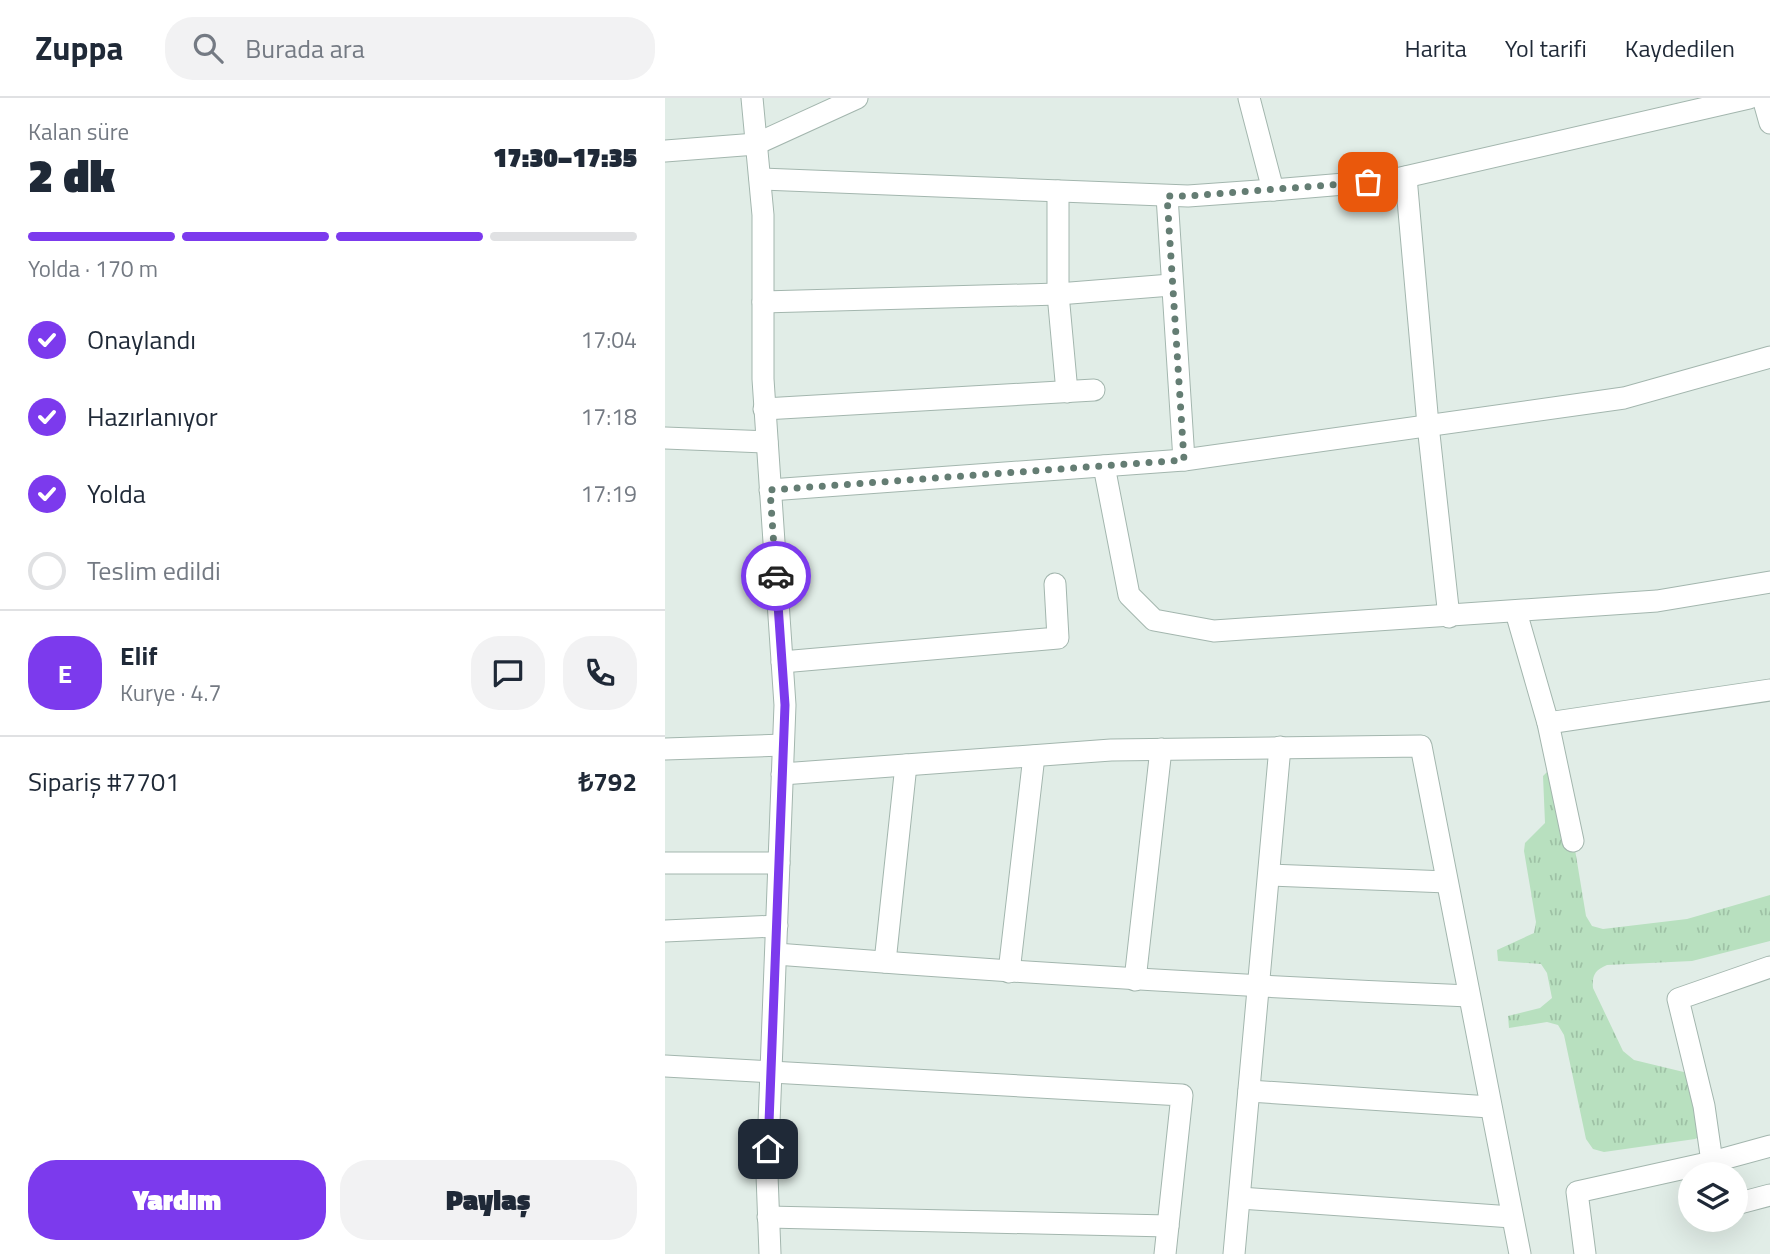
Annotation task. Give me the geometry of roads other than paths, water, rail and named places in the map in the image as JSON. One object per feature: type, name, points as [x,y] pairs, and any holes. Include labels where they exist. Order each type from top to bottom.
[{"type":"street","points":[[752,98],[763,215],[764,409],[785,705],[771,1072],[768,1217],[770,1254]]},
{"type":"street","points":[[665,151],[757,144],[857,98]]},
{"type":"street","points":[[1249,98],[1273,190]]},
{"type":"street","points":[[760,179],[1167,196],[1273,190],[1406,177],[1749,98]]},
{"type":"street","points":[[1762,98],[1770,123]]},
{"type":"street","points":[[1406,177],[1428,425],[1449,617]]},
{"type":"street","points":[[1058,191],[1058,294],[1067,392]]},
{"type":"street","points":[[1167,196],[1184,460]]},
{"type":"street","points":[[763,302],[1058,294],[1171,285]]},
{"type":"street","points":[[770,490],[1184,460],[1624,398],[1770,357]]},
{"type":"street","points":[[764,409],[1094,390]]},
{"type":"street","points":[[665,438],[767,442]]},
{"type":"street","points":[[1104,466],[1129,595],[1154,620],[1214,631],[1657,601],[1770,582]]},
{"type":"street","points":[[782,662],[1058,638],[1055,584]]},
{"type":"street","points":[[1516,612],[1548,723],[1573,841]]},
{"type":"street","points":[[1548,723],[1770,690]]},
{"type":"street","points":[[665,749],[783,746]]},
{"type":"street","points":[[782,774],[1161,749],[1421,746],[1520,1254]]},
{"type":"street","points":[[1234,1254],[1280,747]]},
{"type":"street","points":[[1135,980],[1161,749]]},
{"type":"street","points":[[1009,972],[1034,756]]},
{"type":"street","points":[[885,962],[906,765]]},
{"type":"street","points":[[665,863],[779,863]]},
{"type":"street","points":[[1269,875],[1447,882]]},
{"type":"street","points":[[665,931],[776,926]]},
{"type":"street","points":[[776,954],[1135,980],[1469,996]]},
{"type":"street","points":[[1770,967],[1678,999],[1704,1106],[1712,1162],[1770,1146]]},
{"type":"street","points":[[665,1066],[1182,1094],[1165,1254]]},
{"type":"street","points":[[1249,1091],[1490,1107]]},
{"type":"street","points":[[1585,1254],[1577,1192],[1678,1170]]},
{"type":"street","points":[[1748,1201],[1770,1195]]},
{"type":"street","points":[[1240,1198],[1512,1217]]},
{"type":"street","points":[[768,1217],[1168,1226]]}]
